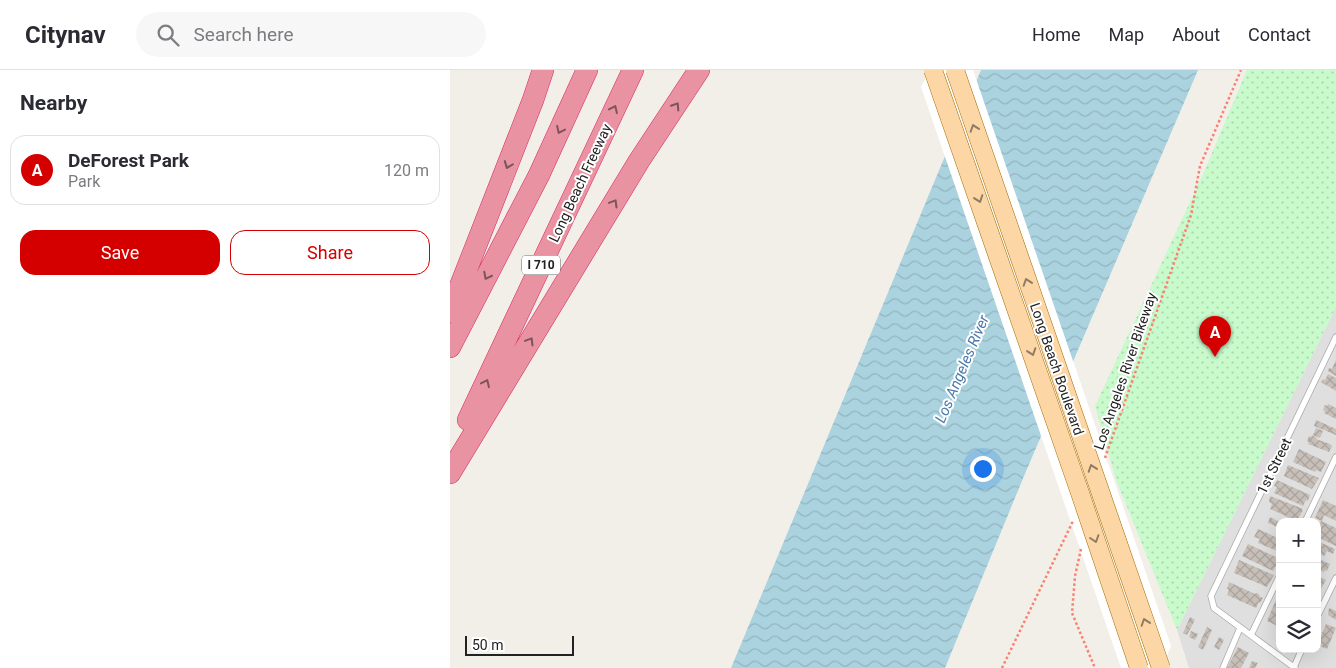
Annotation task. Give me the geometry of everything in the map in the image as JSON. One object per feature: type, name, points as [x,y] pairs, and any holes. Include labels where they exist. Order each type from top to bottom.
[{"type":"highway","points":[[450,312],[543,70]]},
{"type":"highway","points":[[450,347],[539,175],[587,70]]},
{"type":"highway","name":"Long Beach Freeway","points":[[450,459],[632,70]]},
{"type":"highway","points":[[450,473],[639,161],[699,70]]},
{"type":"main road","name":"Long Beach Boulevard","points":[[933,70],[1139,668]]},
{"type":"main road","name":"Long Beach Boulevard","points":[[955,70],[1161,668]]},
{"type":"lane","name":"1st Street","points":[[1240,628],[1214,608],[1211,596],[1336,337]]},
{"type":"lane","points":[[1307,518],[1336,457]]},
{"type":"lane","points":[[1321,610],[1336,578]]},
{"type":"lane","points":[[1251,636],[1276,583]]},
{"type":"lane","points":[[1223,668],[1240,628],[1294,668],[1300,653]]},
{"type":"path","name":"Los Angeles River Bikeway","points":[[1103,464],[1191,215],[1200,166],[1241,70]]},
{"type":"path","points":[[1002,668],[1073,521]]},
{"type":"path","points":[[1082,548],[1075,576],[1072,613],[1095,668]]},
{"type":"shaded area","points":[[1336,307],[1336,668],[1189,668],[1177,630]]},
{"type":"green space","points":[[1247,70],[1336,70],[1336,307],[1177,630],[1116,480],[1095,406],[1204,172]]},
{"type":"water","name":"Los Angeles River","points":[[981,70],[1198,70],[1024,476],[945,668],[731,668]]},
{"type":"pier","points":[[930,70],[973,70],[1171,646],[1162,668],[1121,668],[921,87]]},
{"type":"building","points":[[1336,360],[1336,376],[1328,371],[1329,368],[1332,369]]},
{"type":"building","points":[[1328,374],[1336,378],[1336,391],[1321,382],[1323,379],[1325,380]]},
{"type":"building","points":[[1328,404],[1336,408],[1336,419],[1324,413],[1325,405],[1327,406]]},
{"type":"building","points":[[1316,420],[1336,429],[1336,435],[1314,426]]},
{"type":"building","points":[[1316,428],[1323,431],[1320,438],[1313,435]]},
{"type":"building","points":[[1312,435],[1316,439],[1332,446],[1329,452],[1308,444],[1309,436],[1311,437]]},
{"type":"building","points":[[1299,449],[1326,462],[1321,472],[1316,470],[1315,472],[1293,462]]},
{"type":"building","points":[[1288,465],[1319,478],[1312,489],[1284,476]]},
{"type":"building","points":[[1277,480],[1310,495],[1308,501],[1306,500],[1303,506],[1274,493],[1277,487],[1274,486]]},
{"type":"building","points":[[1270,496],[1303,510],[1299,518],[1290,518],[1270,509],[1272,504],[1269,502]]},
{"type":"building","points":[[1323,500],[1336,506],[1336,521],[1324,515],[1322,521],[1321,518],[1315,518]]},
{"type":"building","points":[[1270,517],[1276,520],[1276,526],[1268,523]]},
{"type":"building","points":[[1321,521],[1336,528],[1336,546],[1321,539]]},
{"type":"building","points":[[1258,529],[1276,537],[1276,550],[1258,543],[1260,539],[1254,537]]},
{"type":"building","points":[[1321,543],[1335,549],[1333,554],[1327,551],[1324,556],[1321,555]]},
{"type":"building","points":[[1248,544],[1276,557],[1276,566],[1273,571],[1242,556]]},
{"type":"building","points":[[1239,560],[1274,575],[1267,587],[1234,573]]},
{"type":"building","points":[[1321,560],[1330,564],[1327,571],[1325,570],[1324,572],[1321,571]]},
{"type":"building","points":[[1321,578],[1326,580],[1321,589]]},
{"type":"building","points":[[1229,582],[1256,593],[1263,598],[1256,608],[1227,595]]},
{"type":"building","points":[[1276,600],[1276,625],[1267,621]]},
{"type":"building","points":[[1329,608],[1336,611],[1336,620],[1328,615]]},
{"type":"building","points":[[1190,617],[1195,620],[1187,635],[1183,633]]},
{"type":"building","points":[[1326,624],[1336,628],[1327,649],[1321,647],[1321,636]]},
{"type":"building","points":[[1207,627],[1212,630],[1203,650],[1198,647]]},
{"type":"building","points":[[1191,631],[1198,634],[1195,640],[1189,637]]},
{"type":"building","points":[[1219,637],[1224,640],[1219,650],[1214,647]]},
{"type":"building","points":[[1238,647],[1249,653],[1241,668],[1227,668]]},
{"type":"building","points":[[1252,661],[1258,663],[1255,668],[1249,668]]},
{"type":"place","name":"DeForest Park","points":[[1215,357]]}]
